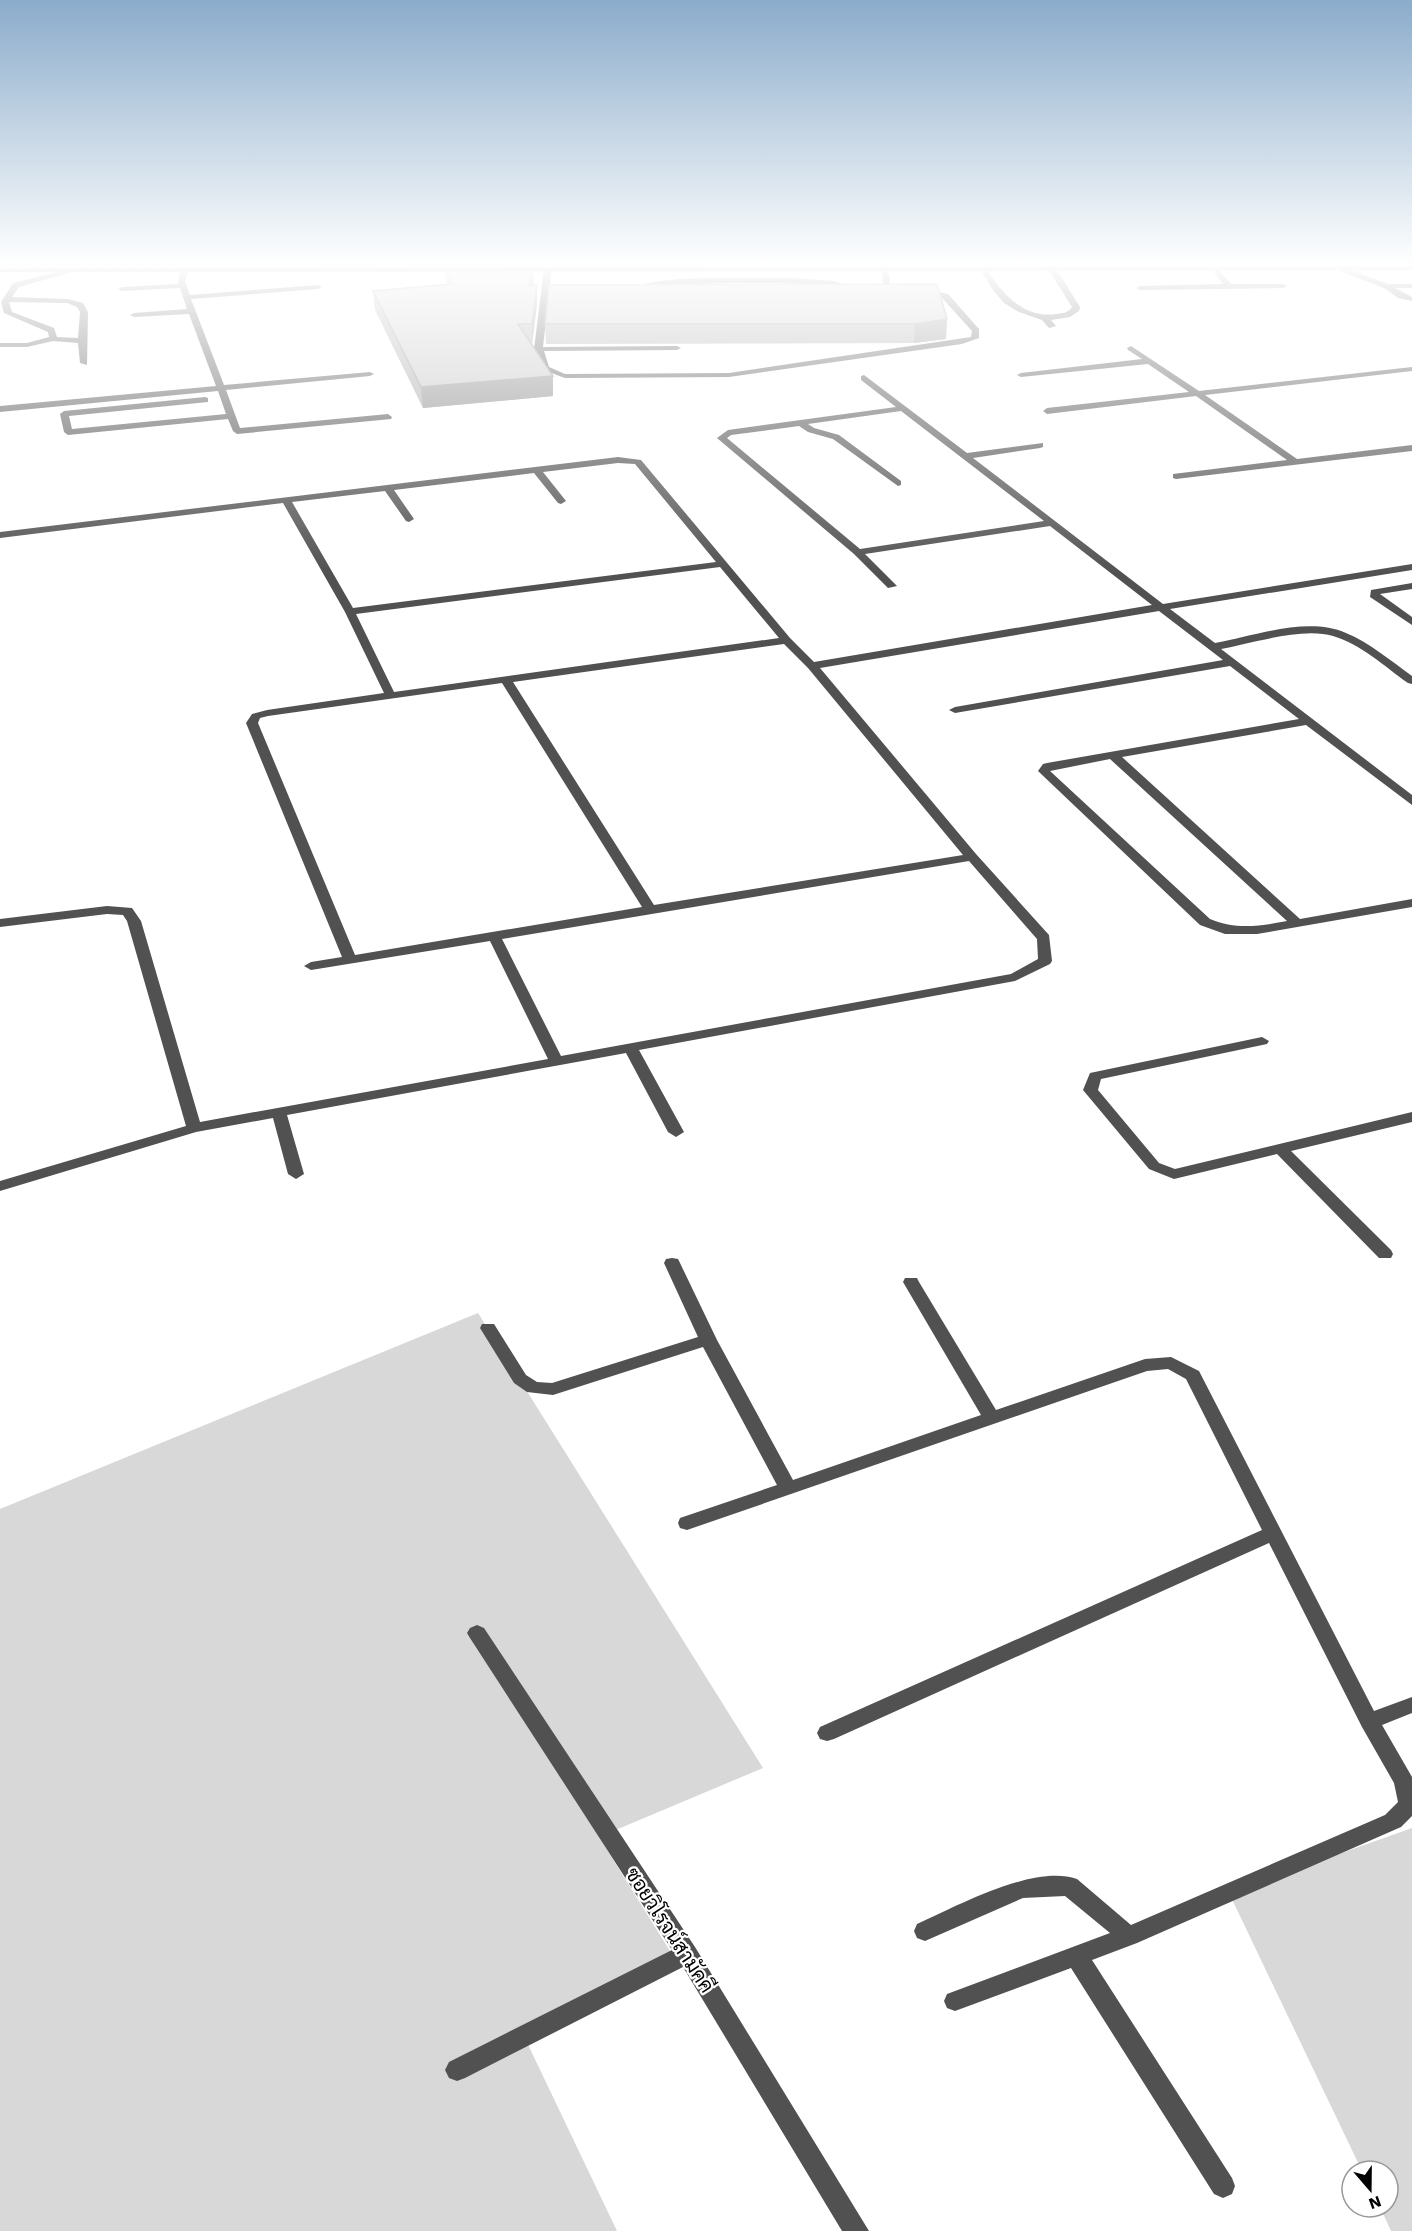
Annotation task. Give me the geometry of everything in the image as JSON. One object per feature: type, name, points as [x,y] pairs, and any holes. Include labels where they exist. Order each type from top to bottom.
[{"type":"street","points":[[212,365],[237,431],[388,417]]},
{"type":"street","points":[[543,365],[552,373],[565,375],[704,377],[792,365]]},
{"type":"street","points":[[1021,375],[1112,365]]},
{"type":"street","points":[[1156,365],[1296,462]]},
{"type":"street","points":[[1047,411],[1412,369]]},
{"type":"street","points":[[0,409],[370,374]]},
{"type":"street","points":[[864,378],[1412,801]]},
{"type":"street","points":[[225,398],[64,414],[68,432],[231,416]]},
{"type":"street","points":[[892,586],[858,552],[721,438],[728,433],[903,408]]},
{"type":"street","points":[[801,423],[811,430],[836,437],[898,483]]},
{"type":"street","points":[[965,456],[1040,445]]},
{"type":"street","points":[[1176,476],[1412,448]]},
{"type":"street","points":[[0,535],[618,459],[638,462],[786,640],[812,666],[972,857],[1044,938],[1044,961],[1015,977],[194,1128],[0,1186]]},
{"type":"street","points":[[536,469],[561,501]]},
{"type":"street","points":[[388,488],[409,519]]},
{"type":"street","points":[[286,500],[350,612],[391,696]]},
{"type":"street","points":[[858,552],[1053,523]]},
{"type":"street","points":[[350,612],[723,564]]},
{"type":"street","points":[[812,666],[1412,567]]},
{"type":"street","points":[[1412,586],[1376,592],[1375,597],[1412,622]]},
{"type":"street","points":[[1213,647],[1316,630],[1325,631],[1347,638],[1412,681]]},
{"type":"street","points":[[350,960],[252,723],[256,716],[267,712],[786,640]]},
{"type":"street","points":[[955,710],[1233,662]]},
{"type":"street","points":[[506,680],[650,909]]},
{"type":"street","points":[[1308,721],[1047,767],[1044,771],[1205,922],[1225,930],[1257,930],[1412,903]]},
{"type":"street","points":[[1112,755],[1297,923]]},
{"type":"street","points":[[311,966],[972,857]]},
{"type":"street","points":[[0,923],[107,910],[127,911],[134,921],[194,1128]]},
{"type":"street","points":[[494,936],[557,1062]]},
{"type":"street","points":[[1262,1041],[1095,1076],[1090,1090],[1154,1166],[1174,1174],[1412,1117]]},
{"type":"street","points":[[631,1048],[676,1132]]},
{"type":"street","points":[[279,1113],[296,1174]]},
{"type":"street","points":[[1280,1148],[1385,1254]]},
{"type":"street","points":[[672,1263],[708,1340],[788,1488]]},
{"type":"street","points":[[911,1282],[992,1418]]},
{"type":"street","points":[[488,1328],[520,1379],[533,1388],[553,1389],[708,1340]]},
{"type":"street","points":[[687,1523],[1145,1365],[1171,1363],[1193,1375],[1369,1721],[1404,1782],[1409,1805],[1393,1821],[1130,1936],[954,2001]]},
{"type":"street","points":[[826,1732],[1273,1533]]},
{"type":"street","name":"ซอยวิโรจน์สามัคคี","points":[[477,1633],[687,1954],[856,2231]]},
{"type":"street","points":[[1369,1721],[1412,1705]]},
{"type":"street","points":[[925,1931],[1021,1889],[1069,1886],[1130,1936]]},
{"type":"street","points":[[457,2070],[687,1954]]},
{"type":"street","points":[[1077,1957],[1223,2186]]},
{"type":"shaded area","points":[[478,1313],[763,1768],[599,1837],[675,1959],[522,2032],[617,2231],[0,2231],[0,1509]]},
{"type":"shaded area","points":[[1412,1828],[1412,2231],[1391,2231],[1386,2219],[1400,2219],[1400,2159],[1356,2159],[1229,1893]]},
{"type":"building","points":[[410,365],[546,365],[553,376],[421,387]]}]
